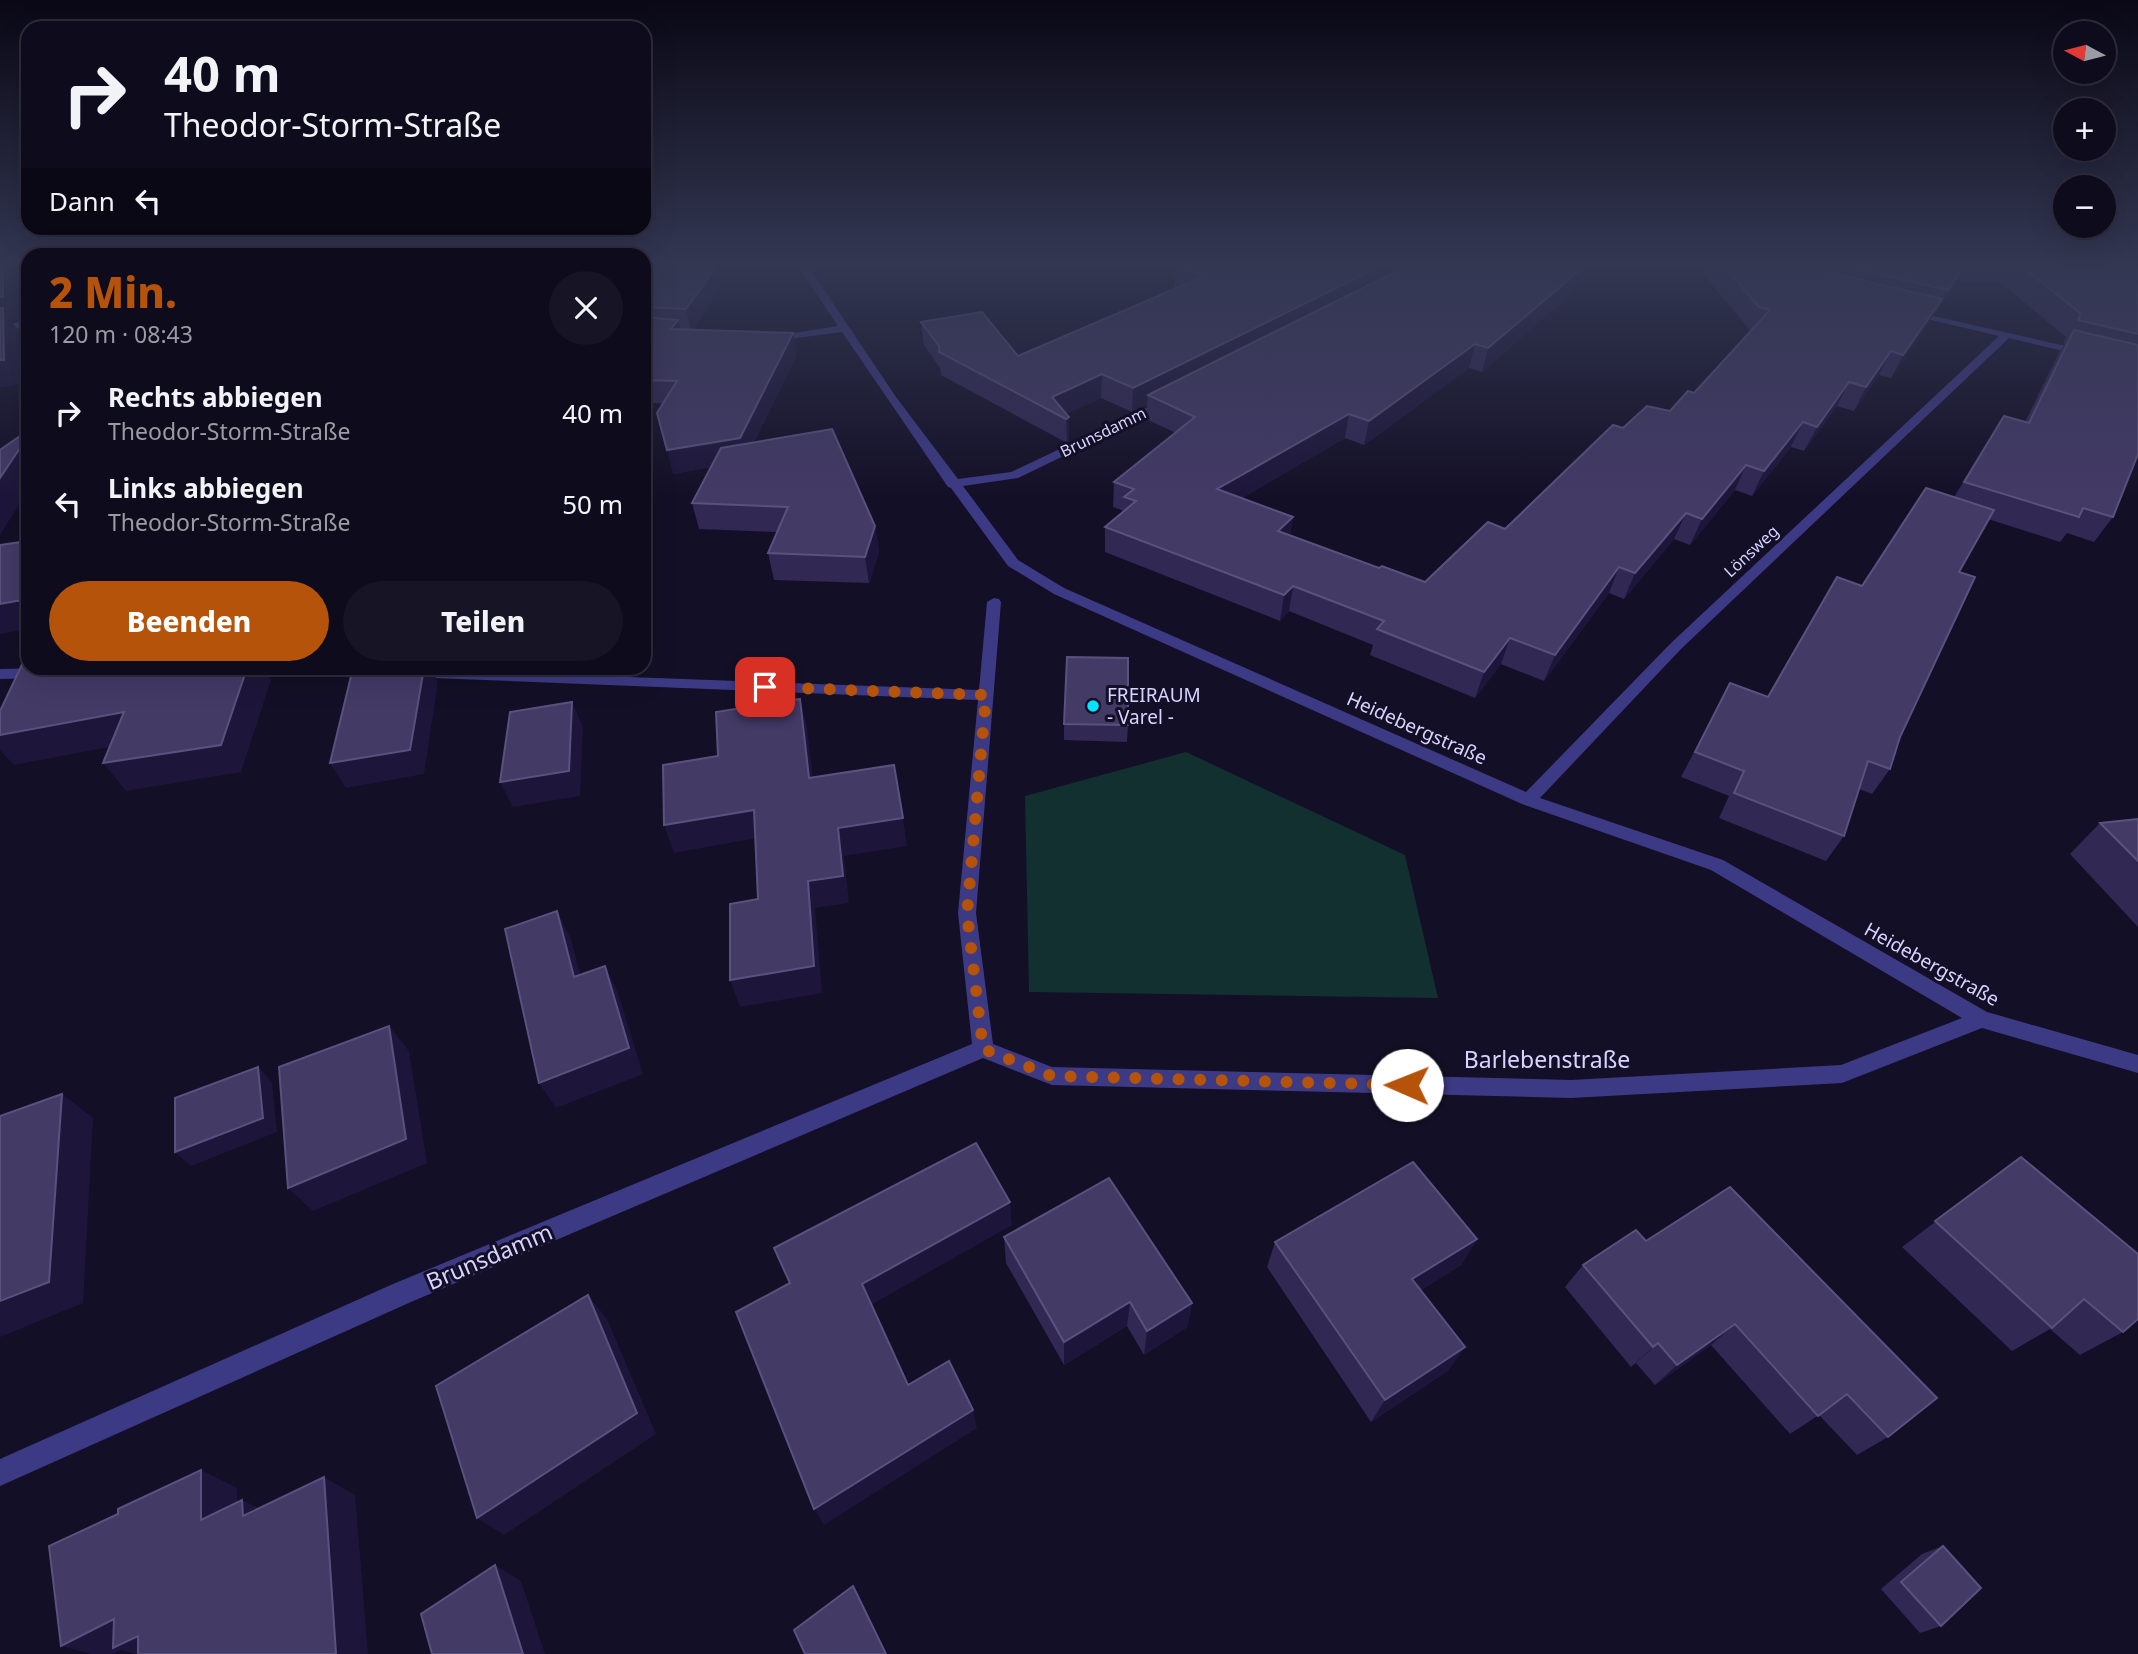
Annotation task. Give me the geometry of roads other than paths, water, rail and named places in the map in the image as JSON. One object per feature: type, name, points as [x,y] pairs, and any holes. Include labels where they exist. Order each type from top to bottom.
[{"type":"street","name":"Heidebergstraße","points":[[855,343],[952,484],[1013,563],[1059,591],[1528,800],[1717,865],[1981,1019],[2138,1064]]},
{"type":"street","name":"Lönsweg","points":[[1528,800],[1676,646],[1997,343]]},
{"type":"street","points":[[2040,343],[2098,357]]},
{"type":"street","name":"Brunsdamm","points":[[952,484],[1014,475],[1176,398]]},
{"type":"street","points":[[983,1049],[967,914],[994,602]]},
{"type":"street","points":[[0,674],[21,674]]},
{"type":"street","points":[[449,675],[986,695]]},
{"type":"street","name":"Barlebenstraße","points":[[983,1049],[1052,1076],[1571,1088],[1842,1074],[1981,1019]]},
{"type":"street","name":"Brunsdamm","points":[[0,1473],[402,1293],[983,1049]]},
{"type":"place","name":"FREIRAUM - Varel -","points":[[1093,706]]}]
